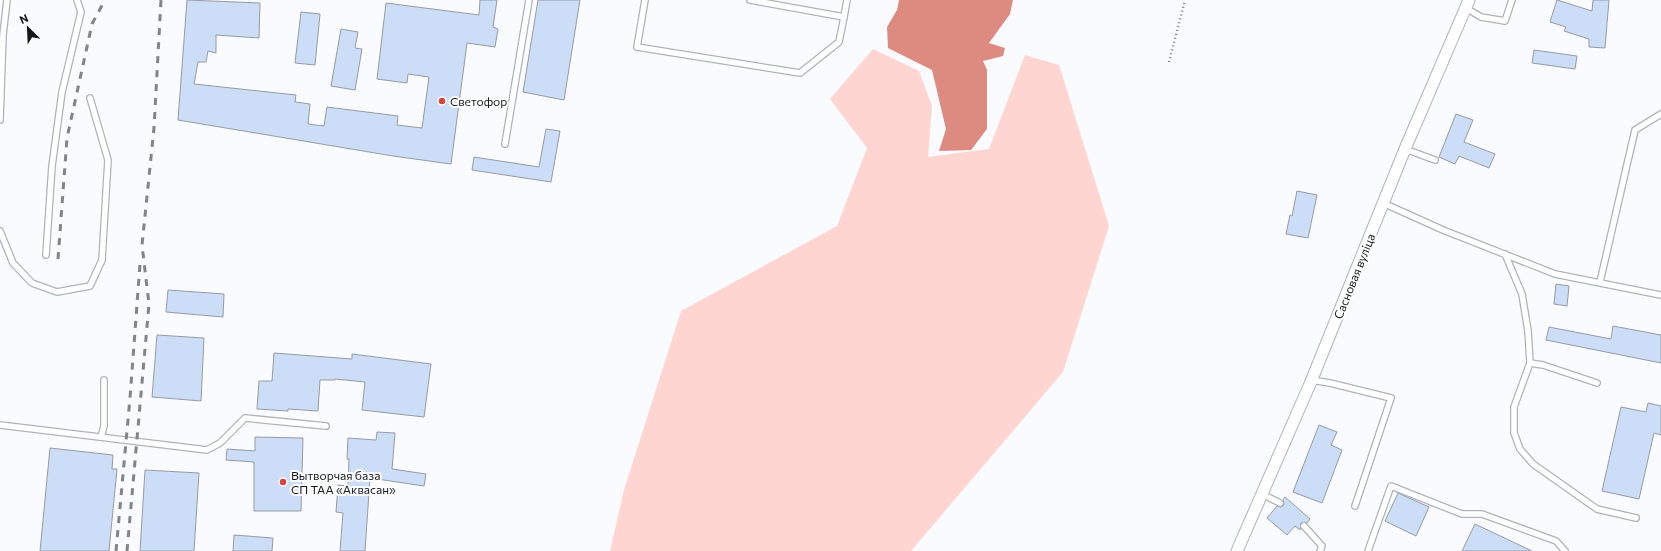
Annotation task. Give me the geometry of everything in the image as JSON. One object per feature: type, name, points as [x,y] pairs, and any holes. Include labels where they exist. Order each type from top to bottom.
[{"type":"street","name":"Сасновая вуліца","points":[[1238,551],[1311,380],[1405,149],[1467,4]]},
{"type":"lane","points":[[0,120],[3,35],[7,0]]},
{"type":"lane","points":[[46,255],[52,166],[61,100],[81,12],[77,0]]},
{"type":"lane","points":[[505,144],[529,0]]},
{"type":"lane","points":[[645,0],[637,47],[800,73],[839,42],[847,0]]},
{"type":"lane","points":[[750,0],[844,17]]},
{"type":"lane","points":[[1467,4],[1481,17],[1505,21],[1512,0]]},
{"type":"lane","points":[[0,231],[13,263],[32,283],[57,292],[90,286],[102,260],[108,160],[90,98]]},
{"type":"lane","points":[[1600,282],[1635,130],[1661,114]]},
{"type":"lane","points":[[1405,149],[1435,160]]},
{"type":"lane","points":[[1383,203],[1443,230],[1555,274],[1661,294]]},
{"type":"lane","points":[[1505,254],[1522,294],[1528,331],[1530,363],[1514,407],[1514,433],[1520,449],[1533,464],[1597,509],[1636,518]]},
{"type":"lane","points":[[1530,363],[1543,365],[1597,383]]},
{"type":"lane","points":[[101,437],[104,426],[104,380]]},
{"type":"lane","points":[[1311,380],[1330,383],[1391,398],[1355,506]]},
{"type":"lane","points":[[0,425],[207,450],[220,443],[245,418],[326,426]]},
{"type":"lane","points":[[1368,551],[1391,486],[1462,514],[1482,514],[1549,538],[1556,541],[1565,551]]},
{"type":"lane","points":[[1262,494],[1280,504]]},
{"type":"lane","points":[[1304,526],[1322,546],[1320,551]]},
{"type":"path","points":[[1169,62],[1185,0]]},
{"type":"shaded area","points":[[899,0],[1013,0],[1010,14],[989,43],[1005,48],[1003,56],[983,61],[987,70],[987,129],[971,150],[939,151],[946,129],[932,70],[888,48],[887,27],[897,10]]},
{"type":"shaded area","points":[[873,49],[919,71],[932,106],[928,157],[989,149],[1025,55],[1059,65],[1109,226],[1063,372],[911,551],[610,551],[624,490],[681,311],[837,226],[867,148],[830,99]]},
{"type":"building","points":[[187,0],[260,3],[259,38],[216,35],[216,53],[208,51],[206,62],[198,62],[194,84],[296,95],[295,102],[310,104],[308,124],[324,126],[327,107],[398,116],[397,125],[422,128],[429,77],[408,74],[407,83],[377,79],[386,3],[479,15],[480,0],[497,0],[493,27],[498,29],[495,47],[467,43],[451,164],[393,156],[178,120]]},
{"type":"building","points":[[538,0],[580,0],[564,100],[523,92]]},
{"type":"building","points":[[1557,0],[1592,11],[1593,0],[1609,0],[1605,48],[1589,47],[1589,39],[1564,31],[1566,27],[1550,22]]},
{"type":"building","points":[[301,12],[320,14],[315,65],[295,63]]},
{"type":"building","points":[[341,29],[358,32],[355,48],[362,49],[355,90],[331,86]]},
{"type":"building","points":[[1534,50],[1577,56],[1575,69],[1532,63]]},
{"type":"building","points":[[1456,114],[1473,120],[1464,142],[1495,154],[1489,168],[1459,156],[1455,164],[1439,157]]},
{"type":"building","points":[[546,129],[560,131],[551,182],[472,170],[474,157],[539,167]]},
{"type":"building","points":[[1297,191],[1317,195],[1308,238],[1286,234],[1290,215],[1292,216]]},
{"type":"building","points":[[1556,284],[1569,286],[1567,306],[1554,304]]},
{"type":"building","points":[[168,290],[224,294],[223,317],[166,312]]},
{"type":"building","points":[[1613,326],[1661,335],[1661,363],[1546,340],[1549,327],[1611,339]]},
{"type":"building","points":[[157,335],[204,338],[201,401],[152,397]]},
{"type":"building","points":[[274,353],[352,359],[352,354],[431,364],[424,417],[362,410],[365,382],[335,379],[320,380],[318,411],[257,409],[259,381],[272,381]]},
{"type":"building","points":[[1648,403],[1661,406],[1661,435],[1654,433],[1639,499],[1602,491],[1621,407],[1646,412]]},
{"type":"building","points":[[1319,425],[1337,432],[1331,445],[1342,450],[1322,503],[1293,492]]},
{"type":"building","points":[[377,432],[395,433],[392,469],[426,474],[424,486],[370,478],[365,551],[340,551],[343,513],[336,512],[338,485],[348,486],[348,438],[376,440]]},
{"type":"building","points":[[255,437],[303,438],[301,511],[254,511],[254,462],[226,460],[227,449],[255,451]]},
{"type":"building","points":[[50,448],[113,455],[112,469],[117,469],[109,551],[40,551]]},
{"type":"building","points":[[145,470],[199,473],[194,551],[140,551]]},
{"type":"building","points":[[1398,493],[1429,507],[1416,536],[1385,521]]},
{"type":"building","points":[[1285,497],[1310,519],[1307,523],[1301,523],[1300,530],[1295,526],[1287,535],[1267,518],[1277,506],[1281,507],[1284,505],[1283,500]]},
{"type":"building","points":[[1475,524],[1532,551],[1462,551]]},
{"type":"building","points":[[234,535],[273,538],[272,551],[233,551]]},
{"type":"railway","points":[[58,259],[67,138],[92,24],[105,0]]},
{"type":"railway","points":[[127,551],[149,304],[142,245],[154,128],[161,0]]},
{"type":"railway","points":[[116,551],[130,398],[140,264]]},
{"type":"place","name":"Светофор","points":[[442,101]]},
{"type":"place","name":"Вытворчая база СП ТАА «Аквасан»","points":[[283,482]]}]
